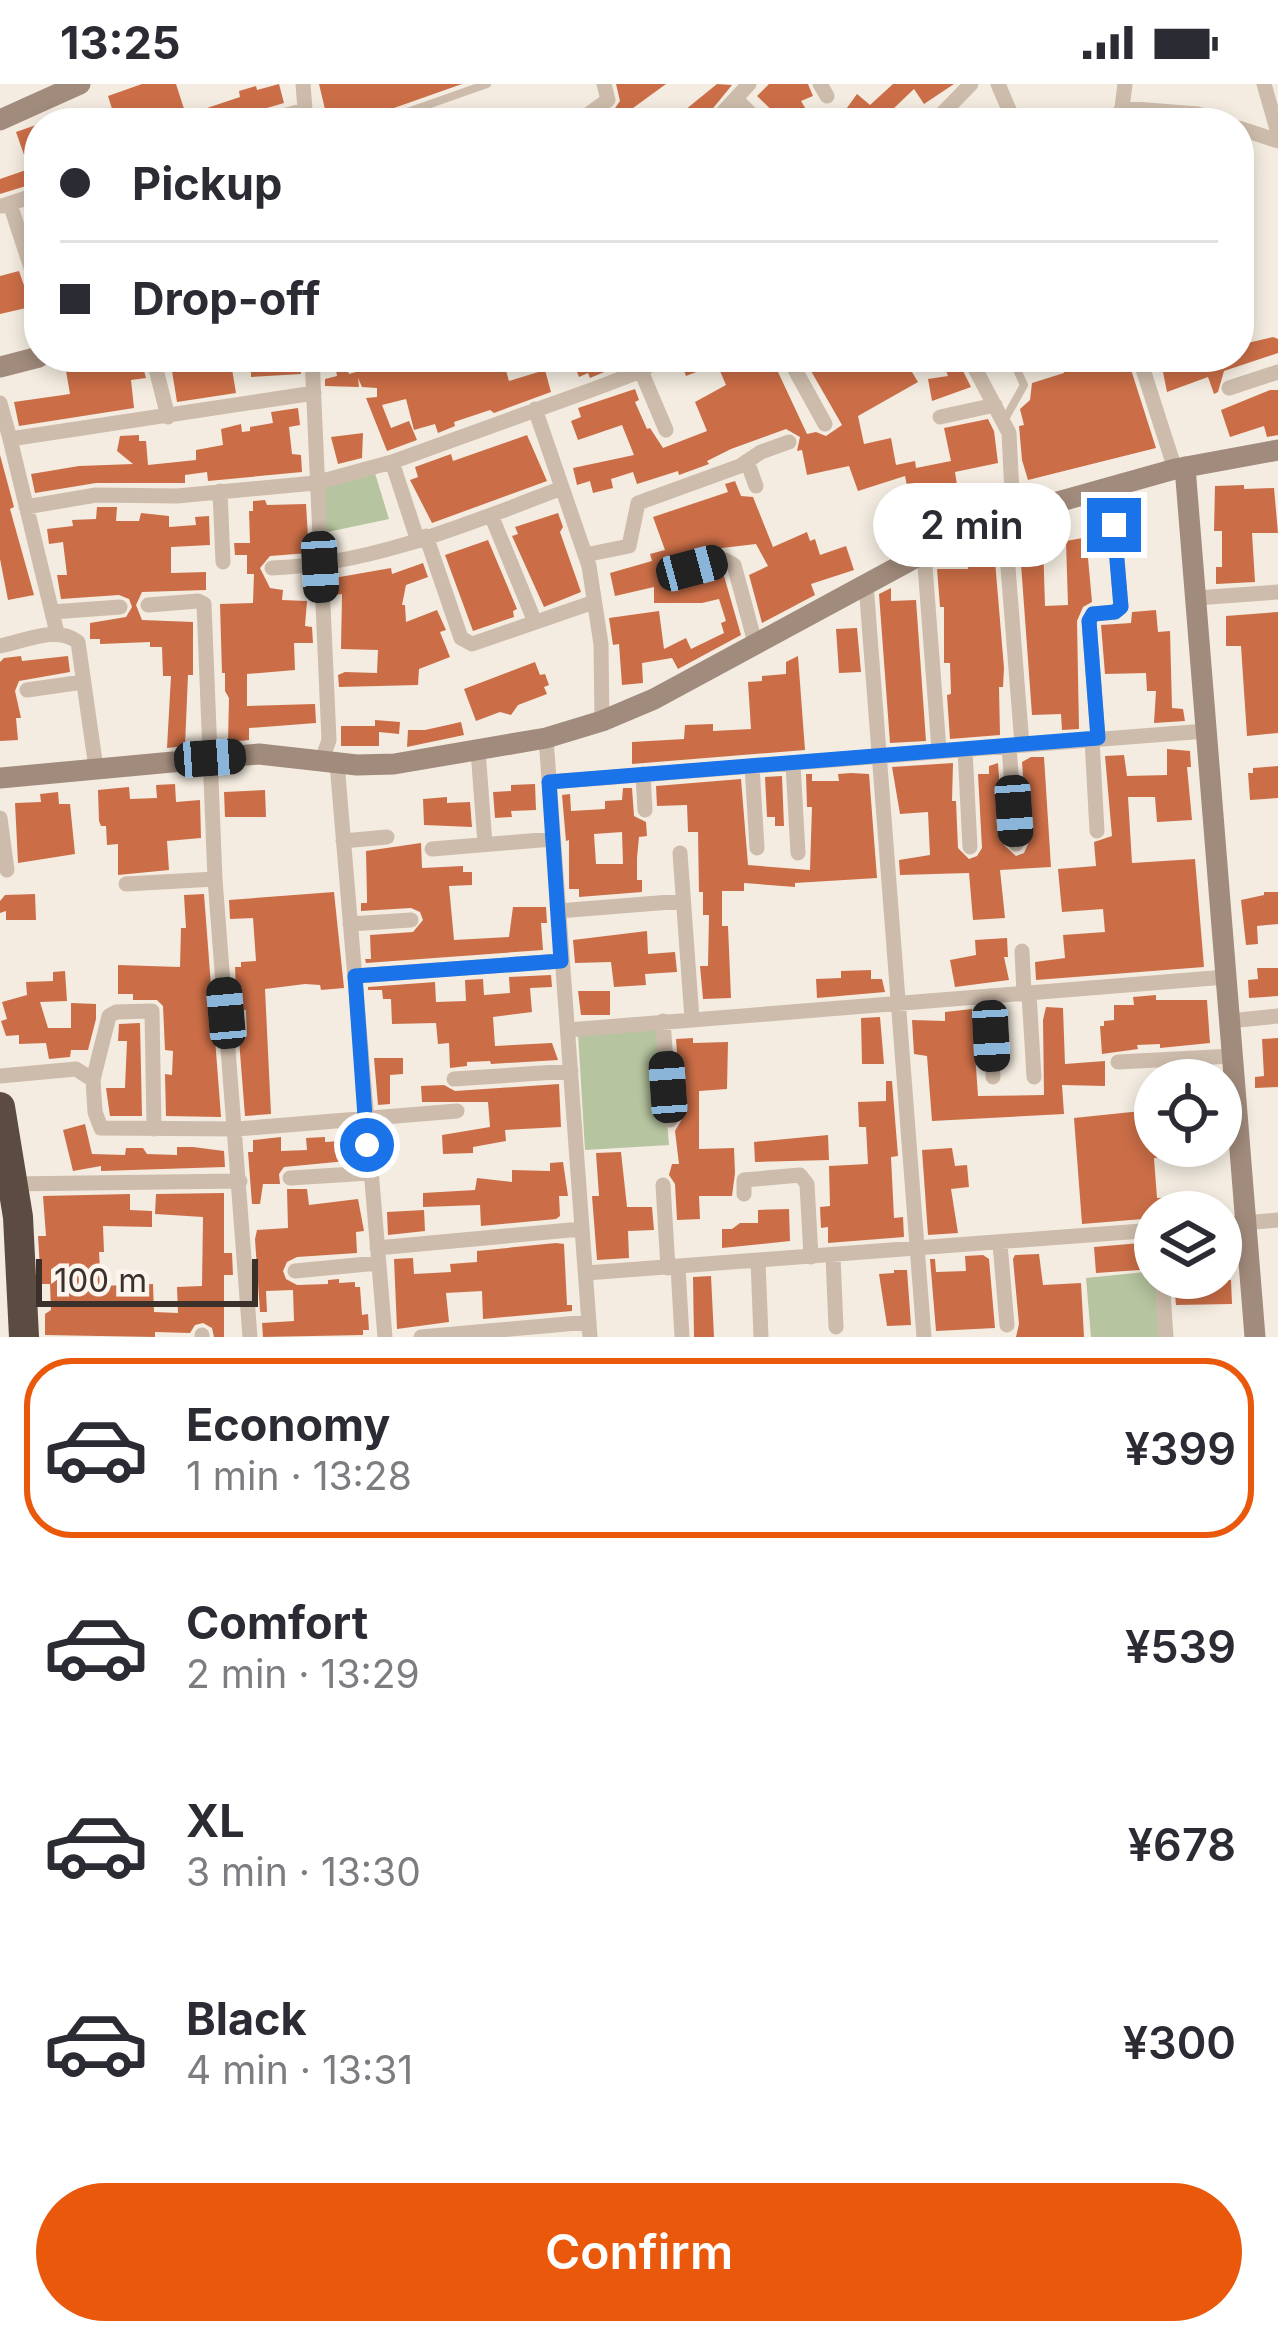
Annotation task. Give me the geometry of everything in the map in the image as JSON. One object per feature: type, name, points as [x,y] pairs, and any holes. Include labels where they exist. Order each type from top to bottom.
[{"type":"highway","points":[[0,1107],[24,1337]]},
{"type":"street","points":[[27,108],[80,84]]},
{"type":"street","points":[[597,108],[608,100],[604,84]]},
{"type":"street","points":[[727,108],[749,84]]},
{"type":"street","points":[[948,108],[971,84]]},
{"type":"street","points":[[1264,84],[1278,137]]},
{"type":"street","points":[[736,99],[749,108]]},
{"type":"street","points":[[5,205],[24,254]]},
{"type":"street","points":[[157,372],[168,417]]},
{"type":"street","points":[[313,372],[330,761],[343,841],[385,1337]]},
{"type":"street","points":[[26,507],[97,495],[177,496],[315,483],[392,462],[638,372]]},
{"type":"street","points":[[641,372],[666,430]]},
{"type":"street","points":[[796,372],[825,424]]},
{"type":"street","points":[[977,372],[1009,433],[1016,844]]},
{"type":"street","points":[[1145,372],[1180,468],[1196,598],[1255,1337]]},
{"type":"street","points":[[1240,389],[1278,372]]},
{"type":"street","points":[[10,439],[314,393]]},
{"type":"street","points":[[0,404],[57,633]]},
{"type":"street","points":[[536,409],[585,555],[601,644],[602,721]]},
{"type":"street","points":[[940,417],[1000,412]]},
{"type":"street","points":[[585,555],[628,546],[638,503],[789,442]]},
{"type":"street","points":[[0,778],[259,754],[394,764],[546,738],[602,721],[757,646],[924,553],[1009,516],[1111,484],[1278,450]]},
{"type":"street","points":[[747,461],[756,486]]},
{"type":"street","points":[[392,462],[461,638],[472,644],[594,602]]},
{"type":"street","points":[[1097,831],[1089,621],[1093,614],[1121,607],[1111,484]]},
{"type":"street","points":[[272,568],[320,567],[491,515],[562,488]]},
{"type":"street","points":[[220,491],[223,562]]},
{"type":"street","points":[[491,515],[535,622]]},
{"type":"street","points":[[924,553],[939,751]]},
{"type":"street","points":[[692,568],[725,560],[734,565],[757,646]]},
{"type":"street","points":[[866,584],[924,1337]]},
{"type":"street","points":[[1196,598],[1278,592]]},
{"type":"street","points":[[148,605],[204,604],[215,879],[250,1337]]},
{"type":"street","points":[[52,612],[121,607]]},
{"type":"street","points":[[0,646],[57,633],[78,642],[96,768]]},
{"type":"street","points":[[27,690],[83,682]]},
{"type":"street","points":[[549,782],[1206,730]]},
{"type":"street","points":[[423,1337],[589,1329],[546,738]]},
{"type":"street","points":[[478,750],[485,844]]},
{"type":"street","points":[[964,750],[970,847]]},
{"type":"street","points":[[793,764],[798,853]]},
{"type":"street","points":[[752,766],[758,848]]},
{"type":"street","points":[[643,774],[645,810]]},
{"type":"street","points":[[0,818],[7,870]]},
{"type":"street","points":[[343,841],[388,837]]},
{"type":"street","points":[[432,849],[552,839]]},
{"type":"street","points":[[680,853],[692,1018]]},
{"type":"street","points":[[126,884],[215,879]]},
{"type":"street","points":[[558,911],[683,901]]},
{"type":"street","points":[[350,924],[411,920]]},
{"type":"street","points":[[1022,951],[1034,1077]]},
{"type":"street","points":[[355,976],[561,961]]},
{"type":"street","points":[[568,1030],[1226,977]]},
{"type":"street","points":[[983,997],[989,1077]]},
{"type":"street","points":[[154,1129],[152,1011],[116,1012],[109,1016],[93,1080],[101,1128],[154,1129],[237,1129],[457,1111]]},
{"type":"street","points":[[1229,1021],[1278,1016]]},
{"type":"street","points":[[663,1021],[670,1120]]},
{"type":"street","points":[[1118,1062],[1232,1056]]},
{"type":"street","points":[[0,1076],[76,1069],[93,1080]]},
{"type":"street","points":[[454,1079],[572,1071]]},
{"type":"street","points":[[290,1178],[370,1173]]},
{"type":"street","points":[[744,1181],[800,1175],[807,1184],[812,1257]]},
{"type":"street","points":[[6,1184],[240,1180]]},
{"type":"street","points":[[663,1184],[682,1337]]},
{"type":"street","points":[[1242,1223],[1278,1220]]},
{"type":"street","points":[[295,1271],[378,1255],[581,1229]]},
{"type":"street","points":[[586,1273],[1134,1232]]},
{"type":"street","points":[[1000,1244],[1007,1325]]},
{"type":"street","points":[[833,1256],[836,1328]]},
{"type":"street","points":[[758,1261],[761,1337]]},
{"type":"street","points":[[1163,1299],[1166,1337]]},
{"type":"lane","points":[[419,108],[487,84]]},
{"type":"lane","points":[[1000,412],[1024,385],[1018,372]]},
{"type":"green space","points":[[374,470],[389,519],[323,533],[322,484]]},
{"type":"green space","points":[[659,1026],[669,1145],[585,1150],[578,1033]]},
{"type":"green space","points":[[1134,1273],[1134,1299],[1158,1299],[1161,1337],[1091,1337],[1086,1278]]},
{"type":"building","points":[[142,84],[176,84],[184,108],[112,108],[108,96]]},
{"type":"building","points":[[279,84],[284,103],[267,108],[207,108],[240,97],[239,91]]},
{"type":"building","points":[[319,84],[462,84],[394,108],[325,108]]},
{"type":"building","points":[[616,84],[666,84],[633,108],[615,108],[620,101]]},
{"type":"building","points":[[717,84],[732,85],[713,108],[687,108]]},
{"type":"building","points":[[769,84],[808,84],[813,96],[801,101],[805,108],[769,108],[757,96]]},
{"type":"building","points":[[893,84],[954,84],[924,104],[914,89],[894,108],[847,108],[857,94],[870,105]]},
{"type":"building","points":[[24,129],[24,155],[16,132]]},
{"type":"building","points":[[24,171],[24,187],[0,194],[0,179]]},
{"type":"building","points":[[19,271],[24,308],[0,314],[0,276]]},
{"type":"building","points":[[1278,339],[1278,353],[1254,361],[1254,341]]},
{"type":"building","points":[[66,372],[144,372],[146,378],[131,380],[134,408],[19,426],[14,402],[70,394]]},
{"type":"building","points":[[172,372],[232,372],[236,393],[177,402]]},
{"type":"building","points":[[251,372],[301,372],[301,374],[251,377]]},
{"type":"building","points":[[336,372],[506,372],[509,381],[546,372],[551,392],[454,422],[455,426],[438,433],[435,424],[414,430],[406,399],[382,405],[391,428],[409,421],[417,440],[387,451],[366,398],[377,397],[377,388],[362,387],[358,378],[359,387],[325,386],[325,379],[337,376]]},
{"type":"building","points":[[720,372],[778,372],[807,434],[826,436],[842,425],[812,372],[912,372],[918,382],[858,416],[864,444],[891,438],[896,465],[915,461],[916,468],[951,461],[944,428],[988,419],[998,463],[955,472],[957,485],[944,487],[945,493],[909,496],[905,476],[858,491],[849,466],[807,475],[802,450],[797,451],[800,437],[786,429],[679,475],[678,471],[637,484],[633,472],[611,479],[613,488],[593,493],[590,481],[577,485],[573,468],[634,455],[622,425],[578,440],[571,421],[581,417],[578,408],[635,389],[639,400],[635,402],[647,429],[663,448],[707,431],[695,402],[726,385]]},
{"type":"building","points":[[946,372],[964,372],[971,387],[932,401],[928,379],[948,376]]},
{"type":"building","points":[[1132,372],[1156,448],[1028,480],[1022,460],[1020,409],[1030,400],[1032,383],[1064,373]]},
{"type":"building","points":[[1163,372],[1224,372],[1214,394],[1208,377],[1167,392]]},
{"type":"building","points":[[1278,390],[1278,435],[1267,437],[1264,426],[1230,437],[1221,410]]},
{"type":"building","points":[[298,408],[300,425],[289,427],[292,454],[301,455],[302,472],[208,481],[207,472],[185,475],[185,483],[96,483],[35,493],[31,474],[133,464],[117,451],[120,436],[139,435],[139,441],[146,441],[148,465],[196,460],[196,450],[223,445],[221,429],[241,424],[242,432],[250,431],[250,427],[273,423],[271,412]]},
{"type":"building","points":[[363,433],[362,458],[338,464],[331,437]]},
{"type":"building","points":[[527,435],[547,481],[432,523],[410,480],[418,477],[415,467],[451,454],[453,461]]},
{"type":"building","points":[[0,455],[34,595],[8,600],[0,559]]},
{"type":"building","points":[[735,481],[741,496],[753,497],[773,547],[807,532],[820,555],[846,546],[854,570],[811,584],[815,595],[762,623],[749,575],[768,566],[756,544],[722,548],[674,564],[680,585],[724,576],[741,635],[678,669],[672,658],[642,663],[643,683],[622,685],[619,644],[613,645],[609,618],[659,611],[664,649],[686,638],[691,649],[724,633],[721,623],[726,621],[719,599],[654,603],[654,587],[615,596],[610,573],[652,561],[650,554],[665,550],[653,517],[728,492],[725,484]]},
{"type":"building","points":[[1244,485],[1244,489],[1274,488],[1278,533],[1252,533],[1255,582],[1216,584],[1216,567],[1222,567],[1222,531],[1214,531],[1215,486]]},
{"type":"building","points":[[265,500],[267,505],[306,504],[309,553],[270,556],[260,568],[270,588],[283,590],[282,600],[307,601],[305,626],[312,627],[313,643],[294,643],[295,670],[247,674],[247,706],[315,704],[316,723],[249,728],[249,740],[228,742],[220,604],[253,603],[254,574],[247,574],[247,555],[235,555],[234,543],[250,543],[249,511],[253,511],[253,501]]},
{"type":"building","points":[[97,507],[117,507],[116,521],[139,521],[141,513],[169,516],[169,527],[196,525],[195,517],[209,516],[210,545],[171,547],[171,573],[206,572],[206,590],[142,592],[136,605],[142,620],[193,622],[185,746],[167,748],[171,676],[163,676],[162,647],[150,647],[150,642],[100,644],[100,639],[90,639],[90,623],[126,617],[132,607],[129,599],[119,595],[61,599],[57,575],[67,575],[63,542],[49,544],[47,529],[73,526],[72,520],[96,519]]},
{"type":"building","points":[[558,513],[581,592],[544,607],[512,536],[518,534],[515,527]]},
{"type":"building","points":[[1094,536],[1098,556],[1088,558],[1092,602],[1083,607],[1077,621],[1079,729],[1062,730],[1061,714],[1032,715],[1020,550],[1029,549],[1029,543],[1043,542],[1045,606],[1068,605],[1066,541]]},
{"type":"building","points":[[488,540],[517,609],[514,617],[473,631],[445,555]]},
{"type":"building","points":[[974,558],[995,561],[1004,668],[1003,687],[999,687],[1000,735],[950,739],[950,663],[944,663],[944,607],[940,607],[937,569],[968,569]]},
{"type":"building","points":[[423,563],[428,577],[406,585],[402,605],[406,622],[437,610],[450,657],[419,669],[418,685],[339,687],[338,675],[345,672],[377,673],[378,650],[341,649],[342,594],[335,595],[334,578],[391,568],[392,574]]},
{"type":"building","points":[[891,588],[891,601],[916,600],[926,741],[890,743],[879,594]]},
{"type":"building","points":[[1156,610],[1158,632],[1170,631],[1172,708],[1183,709],[1185,721],[1154,723],[1156,691],[1147,691],[1146,673],[1105,674],[1101,625],[1131,623],[1132,612]]},
{"type":"building","points":[[1278,612],[1278,733],[1247,736],[1241,646],[1226,646],[1226,616]]},
{"type":"building","points":[[857,628],[861,672],[839,673],[836,629]]},
{"type":"building","points":[[21,656],[22,661],[68,656],[70,672],[19,681],[15,691],[21,718],[16,718],[18,740],[0,741],[0,662]]},
{"type":"building","points":[[798,656],[805,750],[632,764],[632,742],[684,739],[685,725],[713,724],[713,731],[751,729],[748,682],[786,674],[786,662]]},
{"type":"building","points":[[535,662],[540,675],[545,674],[547,694],[518,705],[511,715],[500,712],[476,721],[464,689]]},
{"type":"building","points":[[375,720],[400,722],[399,734],[379,732],[379,746],[341,746],[341,726],[375,726]]},
{"type":"building","points":[[461,722],[464,735],[407,747],[408,730]]},
{"type":"building","points":[[1167,749],[1190,751],[1192,820],[1157,822],[1155,797],[1128,797],[1132,863],[1195,859],[1204,967],[1036,980],[1035,962],[1065,958],[1063,935],[1105,932],[1103,909],[1062,912],[1058,869],[1096,866],[1094,842],[1112,836],[1105,756],[1124,755],[1127,776],[1167,775]]},
{"type":"building","points":[[1044,757],[1051,867],[1000,870],[1005,918],[973,920],[969,873],[900,875],[899,860],[930,855],[928,812],[900,814],[892,767],[953,763],[958,848],[969,859],[982,848],[978,774],[989,774],[989,766],[998,763],[1004,845],[1016,856],[1028,844],[1022,762]]},
{"type":"building","points":[[1278,766],[1278,798],[1250,800],[1248,773],[1253,768]]},
{"type":"building","points":[[806,774],[812,774],[812,781],[839,781],[838,774],[869,774],[877,878],[795,883],[795,887],[744,883],[744,891],[722,891],[731,998],[703,999],[700,966],[708,966],[709,915],[703,915],[703,892],[699,892],[698,832],[688,832],[687,805],[657,806],[656,786],[741,779],[748,865],[810,870],[812,807],[807,807]]},
{"type":"building","points":[[782,776],[784,826],[775,826],[775,817],[767,817],[765,777]]},
{"type":"building","points":[[175,784],[176,802],[200,800],[201,838],[167,841],[169,870],[118,875],[118,844],[107,845],[106,826],[99,821],[98,790],[129,787],[130,799],[157,798],[156,785]]},
{"type":"building","points":[[535,784],[536,810],[511,811],[512,817],[495,818],[493,792]]},
{"type":"building","points":[[623,788],[632,788],[634,816],[646,822],[647,836],[639,837],[637,858],[642,892],[579,897],[579,889],[569,889],[569,840],[562,795],[570,794],[571,811],[605,809],[605,801],[622,800]],"holes":[[[622,832],[623,864],[596,864],[594,834]]]},
{"type":"building","points":[[265,790],[266,817],[225,817],[224,792]]},
{"type":"building","points":[[58,792],[59,804],[70,804],[75,854],[18,863],[15,803],[41,802],[40,794]]},
{"type":"building","points":[[447,797],[447,803],[470,802],[472,827],[424,825],[423,799]]},
{"type":"building","points":[[421,843],[422,868],[463,866],[463,872],[472,872],[472,885],[449,886],[454,940],[509,937],[513,907],[546,907],[547,923],[541,923],[543,950],[366,963],[365,959],[371,959],[370,935],[413,932],[423,920],[411,908],[361,911],[361,903],[367,903],[366,851]]},
{"type":"building","points":[[334,892],[344,988],[321,990],[320,985],[305,984],[265,989],[271,1114],[245,1116],[239,1040],[247,1036],[246,1010],[237,1011],[235,967],[256,961],[253,918],[230,919],[229,900]]},
{"type":"building","points":[[1278,892],[1278,924],[1257,926],[1258,944],[1246,945],[1241,900]]},
{"type":"building","points":[[35,894],[36,920],[6,920],[6,911],[0,913],[5,895]]},
{"type":"building","points":[[204,894],[221,1117],[166,1116],[165,1074],[172,1075],[173,1051],[165,1050],[163,1006],[157,1000],[133,1000],[133,994],[118,994],[118,965],[180,967],[181,928],[186,928],[184,895]]},
{"type":"building","points":[[647,931],[648,954],[675,952],[677,972],[645,974],[646,985],[614,987],[611,962],[575,963],[573,940]]},
{"type":"building","points":[[1007,938],[1008,957],[1004,957],[1009,980],[955,987],[950,960],[976,955],[975,940]]},
{"type":"building","points":[[1257,968],[1278,968],[1278,996],[1249,998],[1248,980],[1258,979]]},
{"type":"building","points":[[871,970],[871,979],[882,979],[885,992],[817,998],[816,979],[841,978],[841,971]]},
{"type":"building","points":[[65,971],[67,1001],[40,1002],[48,1028],[71,1028],[71,1003],[96,1004],[96,1019],[88,1050],[71,1050],[70,1057],[49,1059],[46,1043],[19,1044],[19,1035],[6,1036],[2,1002],[27,995],[26,982],[53,981],[53,972]]},
{"type":"building","points":[[551,975],[552,987],[530,988],[532,1012],[493,1017],[495,1046],[552,1043],[558,1060],[467,1062],[467,1066],[450,1068],[449,1043],[438,1044],[436,1023],[392,1024],[391,999],[383,999],[382,990],[368,990],[435,982],[436,1002],[466,1001],[465,980],[483,979],[484,995],[510,993],[509,977]]},
{"type":"building","points":[[578,991],[610,991],[610,1015],[581,1015]]},
{"type":"building","points":[[1156,995],[1156,1000],[1207,1000],[1210,1043],[1160,1048],[1160,1044],[1137,1045],[1138,1049],[1102,1054],[1100,1026],[1114,1020],[1114,1005],[1134,1005],[1133,997]]},
{"type":"building","points":[[1046,1007],[1063,1008],[1065,1064],[1105,1061],[1105,1086],[1062,1085],[1064,1114],[932,1121],[927,1056],[914,1054],[912,1020],[945,1021],[945,1012],[972,1009],[978,1096],[1044,1095]]},
{"type":"building","points":[[880,1017],[884,1064],[862,1064],[861,1018]]},
{"type":"building","points":[[140,1023],[142,1116],[110,1116],[106,1088],[125,1088],[127,1041],[118,1041],[119,1024]]},
{"type":"building","points":[[693,1038],[693,1043],[728,1042],[727,1089],[699,1091],[699,1149],[734,1148],[735,1173],[732,1196],[699,1196],[700,1219],[677,1220],[675,1184],[669,1175],[672,1164],[679,1164],[675,1131],[682,1119],[676,1039]]},
{"type":"building","points":[[1278,1038],[1278,1087],[1255,1088],[1255,1077],[1264,1076],[1262,1039]]},
{"type":"building","points":[[374,1058],[403,1058],[403,1074],[390,1075],[390,1104],[378,1105]]},
{"type":"building","points":[[886,1081],[892,1081],[898,1156],[891,1157],[894,1218],[903,1217],[904,1237],[828,1243],[820,1207],[830,1206],[829,1166],[868,1164],[866,1127],[859,1127],[858,1102],[886,1101]]},
{"type":"building","points":[[559,1084],[561,1127],[505,1130],[506,1141],[473,1147],[473,1153],[443,1154],[442,1135],[490,1127],[488,1102],[422,1102],[421,1086],[444,1085],[455,1091]]},
{"type":"building","points":[[1134,1112],[1134,1167],[1155,1167],[1156,1191],[1134,1191],[1134,1220],[1082,1224],[1074,1118]]},
{"type":"building","points":[[85,1124],[92,1154],[125,1155],[126,1148],[143,1148],[147,1154],[177,1155],[177,1147],[193,1147],[224,1151],[225,1167],[101,1171],[101,1166],[73,1171],[63,1130]]},
{"type":"building","points":[[828,1135],[829,1160],[755,1162],[754,1142]]},
{"type":"building","points":[[281,1137],[281,1151],[307,1150],[306,1138],[356,1140],[357,1160],[284,1167],[280,1184],[263,1184],[260,1204],[252,1204],[248,1152],[253,1152],[253,1140]]},
{"type":"building","points":[[952,1148],[955,1166],[967,1165],[969,1187],[951,1189],[958,1233],[928,1235],[922,1150]]},
{"type":"building","points":[[621,1152],[627,1207],[652,1207],[654,1230],[628,1231],[629,1258],[597,1260],[592,1196],[599,1196],[596,1153]]},
{"type":"building","points":[[563,1162],[568,1196],[559,1196],[556,1219],[481,1226],[480,1205],[423,1207],[423,1193],[475,1190],[477,1178],[512,1182],[512,1170],[550,1171],[550,1163]]},
{"type":"building","points":[[287,1189],[307,1189],[309,1205],[358,1199],[364,1231],[356,1232],[357,1253],[297,1257],[283,1271],[297,1285],[339,1279],[339,1283],[355,1282],[360,1287],[362,1315],[368,1314],[369,1330],[363,1330],[363,1335],[263,1337],[262,1323],[294,1321],[293,1290],[266,1291],[267,1312],[260,1312],[255,1239],[257,1230],[288,1228]]},
{"type":"building","points":[[224,1193],[224,1253],[232,1253],[233,1275],[224,1275],[224,1337],[214,1337],[212,1328],[203,1323],[190,1333],[155,1332],[155,1337],[45,1335],[45,1314],[51,1310],[50,1284],[41,1284],[38,1236],[46,1236],[43,1196],[130,1194],[130,1210],[152,1211],[152,1227],[103,1226],[101,1286],[153,1284],[154,1312],[178,1313],[177,1287],[202,1286],[203,1217],[155,1214],[156,1194]]},
{"type":"building","points":[[789,1209],[790,1241],[722,1248],[722,1229],[758,1223],[758,1210]]},
{"type":"building","points":[[424,1210],[425,1231],[388,1235],[387,1212]]},
{"type":"building","points":[[564,1244],[567,1305],[572,1305],[572,1311],[483,1319],[482,1291],[446,1293],[449,1322],[397,1329],[394,1259],[413,1258],[414,1274],[451,1272],[450,1264],[477,1262],[477,1251]]},
{"type":"building","points":[[1134,1244],[1134,1270],[1096,1273],[1094,1247]]},
{"type":"building","points":[[1039,1254],[1043,1285],[1081,1283],[1084,1337],[1016,1337],[1013,1259]]},
{"type":"building","points":[[965,1256],[989,1259],[995,1328],[936,1331],[930,1259],[935,1259],[936,1272],[966,1271]]},
{"type":"building","points":[[907,1270],[911,1325],[887,1326],[879,1274]]},
{"type":"building","points":[[711,1276],[714,1337],[694,1337],[693,1277]]},
{"type":"building","points":[[1175,1299],[1232,1299],[1232,1304],[1176,1305]]},
{"type":"route","points":[[367,1145],[355,976],[561,961],[549,782],[1098,738],[1089,621],[1093,614],[1121,607],[1114,525]]}]
